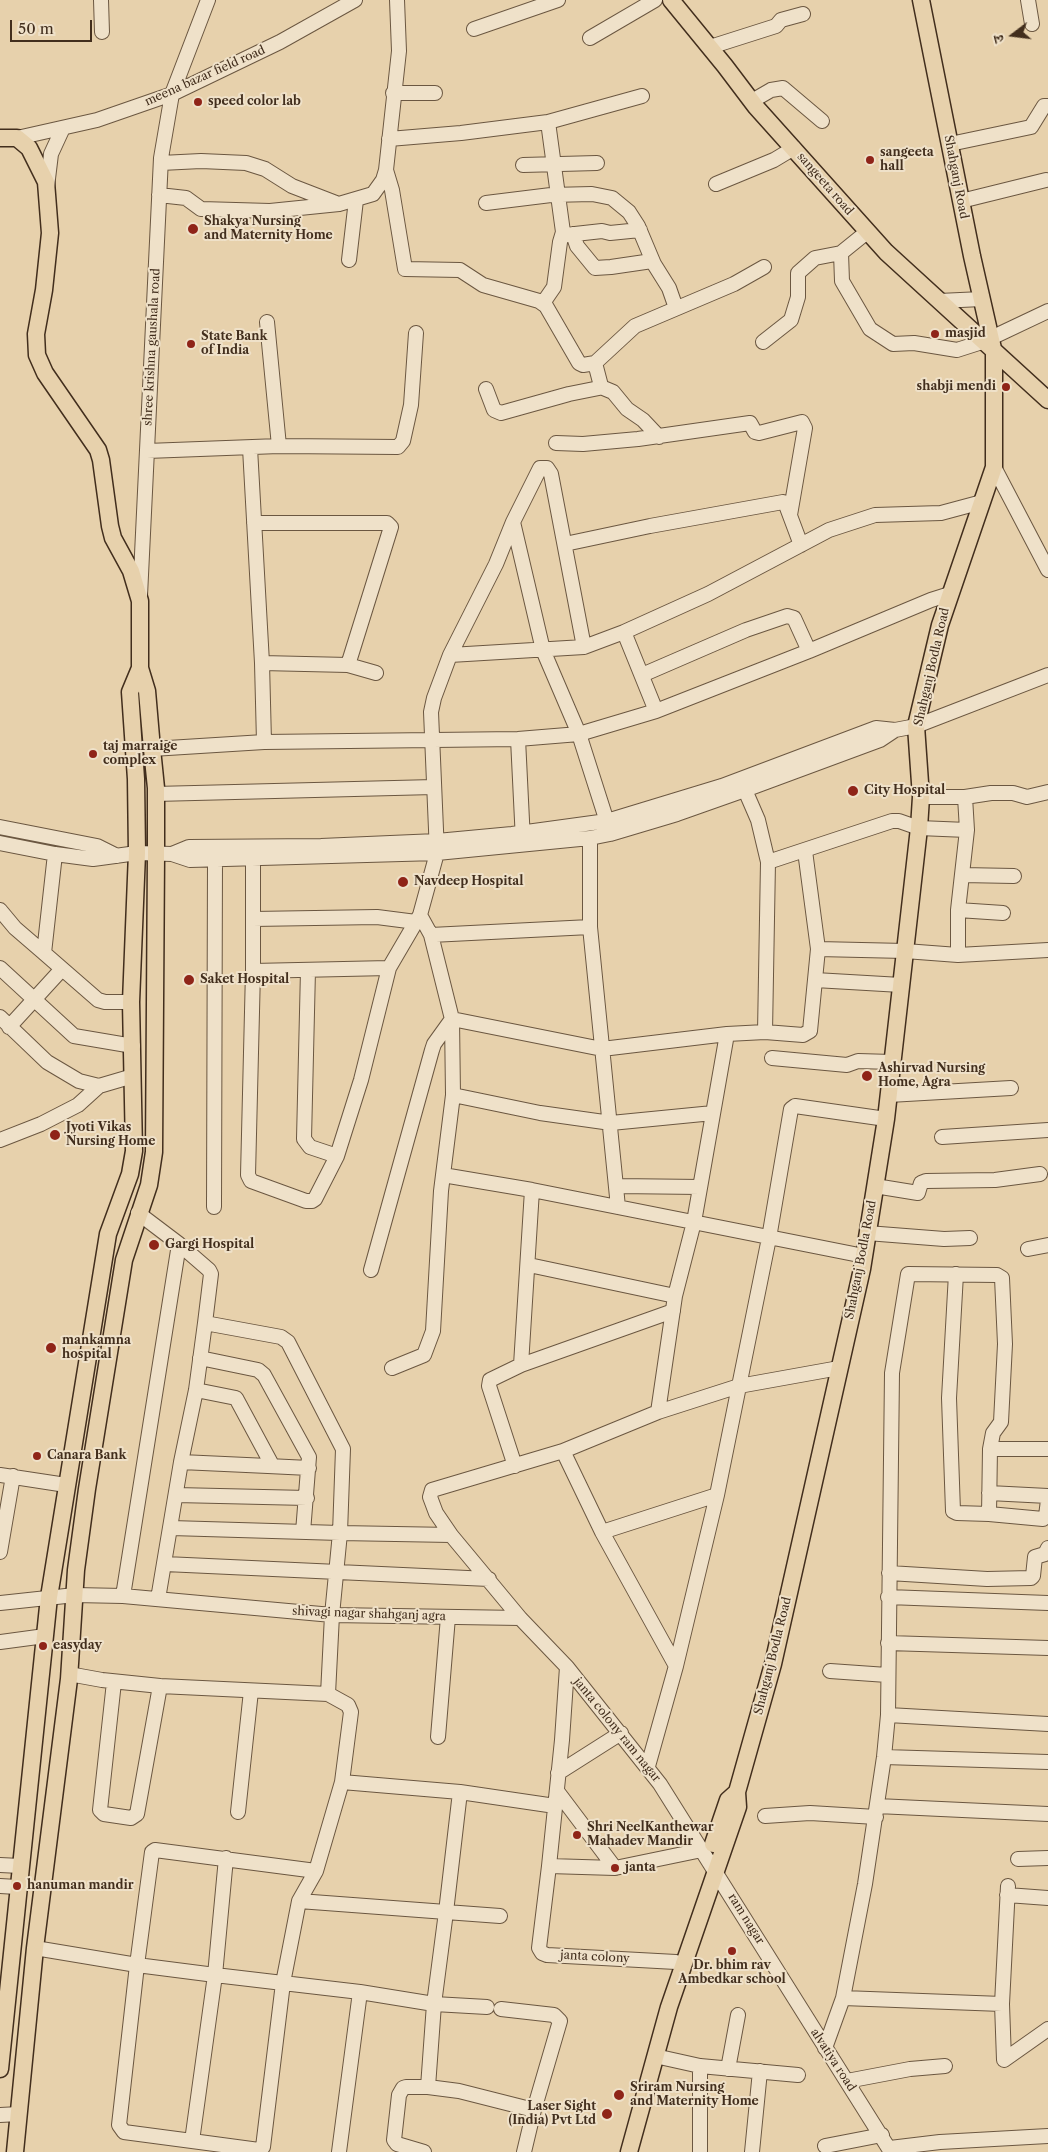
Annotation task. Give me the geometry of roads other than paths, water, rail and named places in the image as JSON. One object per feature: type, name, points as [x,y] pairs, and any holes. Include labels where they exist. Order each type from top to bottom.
[{"type":"main road","name":"sangeeta road","points":[[671,0],[752,102],[867,232],[938,301],[989,344],[1048,400]]},
{"type":"main road","name":"Shahganj Road","points":[[921,0],[982,298],[989,344]]},
{"type":"main road","points":[[0,138],[17,138],[29,148],[34,155],[47,189],[50,233],[44,290],[36,334],[37,355],[45,373],[98,450],[110,526],[131,571],[140,602],[140,668],[147,691],[155,794],[164,854],[154,1152],[148,1185],[124,1260],[87,1490],[76,1570],[70,1674],[35,1948],[15,2152]]},
{"type":"main road","name":"Shahganj Bodla Road","points":[[708,1859],[728,1800],[737,1792],[772,1664],[864,1256],[886,1119],[919,828],[921,797],[916,726],[940,625],[994,467],[989,344]]},
{"type":"main road","points":[[0,2069],[2,2025],[49,1597],[108,1234],[130,1174],[133,1158],[131,1002],[137,854],[136,779],[130,692],[140,668]]},
{"type":"main road","points":[[622,2152],[676,1962],[708,1859]]},
{"type":"main road","points":[[629,2152],[708,1859]]},
{"type":"street","points":[[101,0],[102,32]]},
{"type":"street","name":"shree krishna gaushala road","points":[[140,602],[161,163],[172,94],[208,0]]},
{"type":"street","name":"meena bazar field road","points":[[17,138],[120,113],[172,94],[280,42],[355,0]]},
{"type":"street","points":[[158,195],[186,198],[201,209],[270,211],[339,204],[373,194],[383,180],[386,170],[399,51],[397,0]]},
{"type":"street","points":[[474,30],[558,0]]},
{"type":"street","points":[[590,38],[655,0]]},
{"type":"street","points":[[1028,0],[1032,24]]},
{"type":"street","points":[[710,47],[776,26],[783,19],[804,14]]},
{"type":"street","points":[[752,102],[775,88],[786,89],[822,121]]},
{"type":"street","points":[[393,93],[436,93]]},
{"type":"street","points":[[389,139],[461,133],[548,122],[642,96]]},
{"type":"street","points":[[950,144],[1031,127],[1044,106],[1048,106]]},
{"type":"street","points":[[548,122],[559,195],[568,235],[595,268],[611,268],[652,261]]},
{"type":"street","points":[[47,189],[51,154],[63,128]]},
{"type":"street","points":[[716,184],[774,160],[794,148]]},
{"type":"street","points":[[161,163],[201,161],[246,163],[265,169],[292,186],[339,204]]},
{"type":"street","points":[[523,165],[597,163]]},
{"type":"street","points":[[386,170],[392,190],[405,269],[460,270],[483,285],[543,303],[579,363],[583,365],[595,363],[635,326],[734,284],[764,267]]},
{"type":"street","points":[[961,200],[1046,180]]},
{"type":"street","points":[[486,203],[559,195],[592,194],[612,198],[629,212],[640,230],[652,261],[669,288],[676,308]]},
{"type":"street","points":[[349,260],[356,200]]},
{"type":"street","points":[[543,303],[554,287],[560,242],[568,235],[602,231],[610,233],[640,230]]},
{"type":"street","points":[[763,342],[792,320],[798,297],[798,274],[815,258],[841,253],[867,232]]},
{"type":"street","points":[[841,253],[844,285],[868,327],[893,344],[914,343],[957,350],[989,344],[1048,311]]},
{"type":"street","points":[[938,301],[982,298]]},
{"type":"street","points":[[267,322],[279,446]]},
{"type":"street","points":[[147,451],[279,446],[400,446],[411,405],[416,333]]},
{"type":"street","points":[[595,363],[601,387]]},
{"type":"street","points":[[486,389],[494,410],[501,413],[601,387],[613,392],[627,409],[643,420],[660,437]]},
{"type":"street","points":[[556,443],[583,444],[660,437],[750,423],[755,432],[759,433],[800,422],[803,423],[805,428],[790,515]]},
{"type":"street","points":[[250,448],[262,663],[264,742]]},
{"type":"street","points":[[994,467],[1046,562]]},
{"type":"street","points":[[253,853],[249,1179],[306,1201],[312,1201],[315,1199],[336,1156],[360,1080],[389,968],[418,918],[437,847],[431,741],[431,712],[434,698],[450,655],[496,564],[536,471],[540,468],[547,468],[551,474],[584,647]]},
{"type":"street","points":[[564,544],[783,502],[786,505],[801,545]]},
{"type":"street","points":[[450,655],[584,647],[624,632],[708,594],[829,530],[864,518],[906,513],[941,513],[982,502]]},
{"type":"street","points":[[513,522],[543,650],[579,734],[609,828]]},
{"type":"street","points":[[254,523],[387,523],[390,525],[348,665]]},
{"type":"street","points":[[152,749],[264,742],[518,739],[579,734],[656,711],[950,594]]},
{"type":"street","points":[[642,675],[746,630],[787,616],[794,618],[810,651]]},
{"type":"street","points":[[624,632],[656,711]]},
{"type":"street","points":[[262,663],[348,665],[376,673]]},
{"type":"street","points":[[522,839],[590,838],[609,828],[876,728],[894,730],[916,726],[1048,675]]},
{"type":"street","points":[[0,843],[55,854],[93,859],[137,854],[164,854],[190,860],[215,859],[253,853],[437,847],[522,839],[609,828],[745,790],[880,740],[894,730]]},
{"type":"street","points":[[518,739],[522,839]]},
{"type":"street","points":[[155,794],[434,787]]},
{"type":"street","points":[[745,790],[758,820],[768,862],[764,1032]]},
{"type":"street","points":[[921,797],[965,797],[994,793],[1016,793],[1027,797],[1048,792]]},
{"type":"street","points":[[958,955],[958,910],[967,830],[965,797]]},
{"type":"street","points":[[768,862],[892,821],[899,821],[919,828],[967,830]]},
{"type":"street","points":[[0,827],[97,846],[117,856]]},
{"type":"street","points":[[590,838],[590,927],[618,1207]]},
{"type":"street","points":[[164,854],[189,846],[253,853]]},
{"type":"street","points":[[452,1019],[602,1049],[727,1034],[764,1032],[803,1035],[810,1032],[818,949],[805,851]]},
{"type":"street","points":[[44,953],[55,854]]},
{"type":"street","points":[[214,1207],[215,859]]},
{"type":"street","points":[[962,875],[1014,876]]},
{"type":"street","points":[[0,910],[15,928],[62,970],[101,1001],[131,1002]]},
{"type":"street","points":[[958,910],[1003,913]]},
{"type":"street","points":[[253,919],[418,918]]},
{"type":"street","points":[[392,1368],[424,1354],[433,1331],[443,1175],[454,1094],[452,1019],[431,935],[418,918]]},
{"type":"street","points":[[431,935],[590,927]]},
{"type":"street","points":[[818,949],[905,950],[958,955],[1048,950]]},
{"type":"street","points":[[0,968],[74,1036],[133,1046]]},
{"type":"street","points":[[253,971],[389,968]]},
{"type":"street","points":[[62,970],[34,1000],[5,1022],[47,1062],[79,1081],[98,1086]]},
{"type":"street","points":[[308,970],[304,1139],[310,1147],[336,1156]]},
{"type":"street","points":[[815,980],[901,985]]},
{"type":"street","points":[[371,1270],[432,1050],[434,1044],[452,1019]]},
{"type":"street","points":[[658,1412],[675,1296],[694,1222],[727,1034]]},
{"type":"street","points":[[772,1058],[847,1065],[858,1061],[892,1062]]},
{"type":"street","points":[[0,1140],[41,1124],[78,1105],[98,1086],[133,1076]]},
{"type":"street","points":[[889,1095],[1011,1088]]},
{"type":"street","points":[[454,1094],[540,1113],[611,1124],[713,1113]]},
{"type":"street","points":[[648,1766],[676,1666],[716,1495],[769,1238],[791,1108],[795,1106],[886,1119]]},
{"type":"street","points":[[942,1137],[1048,1130]]},
{"type":"street","points":[[875,1186],[918,1193],[921,1183],[926,1181],[995,1180],[1040,1174]]},
{"type":"street","points":[[443,1175],[532,1190],[864,1256]]},
{"type":"street","points":[[617,1186],[700,1187]]},
{"type":"street","points":[[521,1365],[529,1265],[532,1190]]},
{"type":"street","points":[[138,1213],[205,1264],[211,1274],[196,1390],[181,1462],[172,1528],[158,1599]]},
{"type":"street","points":[[867,1233],[923,1238],[970,1238]]},
{"type":"street","points":[[123,1596],[179,1244]]},
{"type":"street","points":[[1028,1249],[1048,1245]]},
{"type":"street","points":[[529,1265],[675,1296]]},
{"type":"street","points":[[825,2048],[843,1998],[884,1757],[888,1715],[892,1373],[908,1274],[997,1275],[1002,1278],[1005,1344],[1001,1422],[993,1434],[990,1449],[989,1514]]},
{"type":"street","points":[[956,1274],[949,1398],[952,1509],[957,1513],[1043,1519],[1046,1516],[1048,1500]]},
{"type":"street","points":[[515,1466],[489,1383],[490,1380],[521,1365],[673,1311]]},
{"type":"street","points":[[204,1323],[280,1337],[288,1342],[343,1449],[340,1533],[332,1615],[328,1694]]},
{"type":"street","points":[[200,1358],[261,1372],[308,1456],[309,1468],[303,1532]]},
{"type":"street","points":[[567,1667],[520,1618],[451,1535],[436,1513],[430,1497],[432,1490],[562,1451],[658,1412],[739,1386],[839,1368]]},
{"type":"street","points":[[196,1390],[236,1398],[270,1461],[268,1466]]},
{"type":"street","points":[[990,1449],[1048,1449]]},
{"type":"street","points":[[562,1451],[602,1532],[676,1666]]},
{"type":"street","points":[[181,1462],[309,1468]]},
{"type":"street","points":[[0,1552],[6,1476],[66,1484]]},
{"type":"street","points":[[989,1493],[1048,1496]]},
{"type":"street","points":[[176,1495],[307,1498]]},
{"type":"street","points":[[602,1532],[716,1495]]},
{"type":"street","points":[[172,1528],[451,1535]]},
{"type":"street","points":[[889,1573],[987,1579],[1031,1578],[1033,1576],[1035,1557],[1046,1554],[1048,1548]]},
{"type":"street","points":[[165,1564],[489,1579]]},
{"type":"street","name":"shivagi nagar shahganj agra","points":[[0,1603],[75,1595],[123,1596],[332,1615],[520,1618]]},
{"type":"street","points":[[888,1597],[1048,1603]]},
{"type":"street","points":[[438,1737],[448,1616]]},
{"type":"street","points":[[0,1642],[45,1636]]},
{"type":"street","points":[[888,1643],[1048,1648]]},
{"type":"street","name":"janta colony ram nagar","points":[[567,1667],[648,1766],[708,1859]]},
{"type":"street","name":"janta colony","points":[[567,1667],[557,1791],[539,1948],[542,1953],[547,1955],[676,1962]]},
{"type":"street","points":[[830,1671],[887,1675]]},
{"type":"street","points":[[70,1674],[114,1682],[160,1686],[328,1694],[348,1705],[350,1712],[342,1782],[316,1871],[299,1901],[283,1983],[263,2148],[259,2150],[124,2132],[119,2126],[152,1852],[159,1849],[316,1871]]},
{"type":"street","points":[[114,1682],[100,1810],[104,1814],[131,1818],[137,1814],[160,1686]]},
{"type":"street","points":[[238,1812],[251,1691]]},
{"type":"street","points":[[888,1715],[1048,1724]]},
{"type":"street","points":[[558,1773],[621,1734]]},
{"type":"street","points":[[884,1757],[1048,1762]]},
{"type":"street","points":[[342,1782],[460,1792],[555,1806]]},
{"type":"street","points":[[557,1791],[615,1868]]},
{"type":"street","points":[[428,2087],[434,2004],[460,1792]]},
{"type":"street","points":[[765,1816],[876,1812],[1048,1814]]},
{"type":"street","points":[[192,2140],[215,1974],[226,1858]]},
{"type":"street","points":[[1018,1858],[1048,1858]]},
{"type":"street","points":[[549,1866],[615,1868],[708,1859]]},
{"type":"street","name":"ram nagar","points":[[708,1859],[776,1968]]},
{"type":"street","points":[[0,1865],[20,1866]]},
{"type":"street","points":[[0,1886],[18,1888]]},
{"type":"street","points":[[1048,1898],[1008,1891],[1002,2004],[1004,2060],[1048,2029]]},
{"type":"street","points":[[299,1901],[500,1916]]},
{"type":"street","points":[[35,1948],[137,1965],[360,1992],[434,2004],[487,2007]]},
{"type":"street","name":"alvatiya road","points":[[776,1968],[891,2150]]},
{"type":"street","points":[[339,2152],[360,1992]]},
{"type":"street","points":[[843,1998],[1002,2004]]},
{"type":"street","points":[[501,2009],[554,2015],[560,2022],[534,2110],[524,2152]]},
{"type":"street","points":[[728,2069],[738,2015]]},
{"type":"street","points":[[2,2025],[28,2026]]},
{"type":"street","points":[[655,2056],[700,2066],[798,2075]]},
{"type":"street","points":[[700,2066],[700,2152]]},
{"type":"street","points":[[847,2081],[910,2068],[945,2066]]},
{"type":"street","points":[[752,2152],[760,2071]]},
{"type":"street","points":[[424,2152],[397,2144],[394,2136],[400,2091],[406,2087],[428,2087],[459,2091],[534,2110]]},
{"type":"street","points":[[0,2115],[19,2114]]},
{"type":"street","points":[[825,2146],[882,2135]]},
{"type":"street","points":[[891,2150],[940,2142],[1048,2136]]},
{"type":"place","name":"speed color lab","points":[[198,102]]},
{"type":"place","name":"sangeeta hall","points":[[870,160]]},
{"type":"place","name":"Shakya Nursing and Maternity Home","points":[[193,229]]},
{"type":"place","name":"masjid","points":[[935,334]]},
{"type":"place","name":"State Bank of India","points":[[191,344]]},
{"type":"place","name":"shabji mendi","points":[[1006,387]]},
{"type":"place","name":"taj marraige complex","points":[[93,754]]},
{"type":"place","name":"City Hospital","points":[[853,791]]},
{"type":"place","name":"Navdeep Hospital","points":[[403,882]]},
{"type":"place","name":"Saket Hospital","points":[[189,980]]},
{"type":"place","name":"Ashirvad Nursing Home, Agra","points":[[867,1076]]},
{"type":"place","name":"Jyoti Vikas Nursing Home","points":[[55,1135]]},
{"type":"place","name":"Gargi Hospital","points":[[154,1245]]},
{"type":"place","name":"mankamna hospital","points":[[51,1348]]},
{"type":"place","name":"Canara Bank","points":[[37,1456]]},
{"type":"place","name":"easyday","points":[[43,1646]]},
{"type":"place","name":"Shri NeelKanthewar Mahadev Mandir","points":[[577,1835]]},
{"type":"place","name":"janta","points":[[615,1868]]},
{"type":"place","name":"hanuman mandir","points":[[17,1886]]},
{"type":"place","name":"Dr. bhim rav Ambedkar school","points":[[732,1951]]},
{"type":"place","name":"Sriram Nursing and Maternity Home","points":[[619,2095]]},
{"type":"place","name":"Laser Sight (India) Pvt Ltd","points":[[607,2114]]}]
